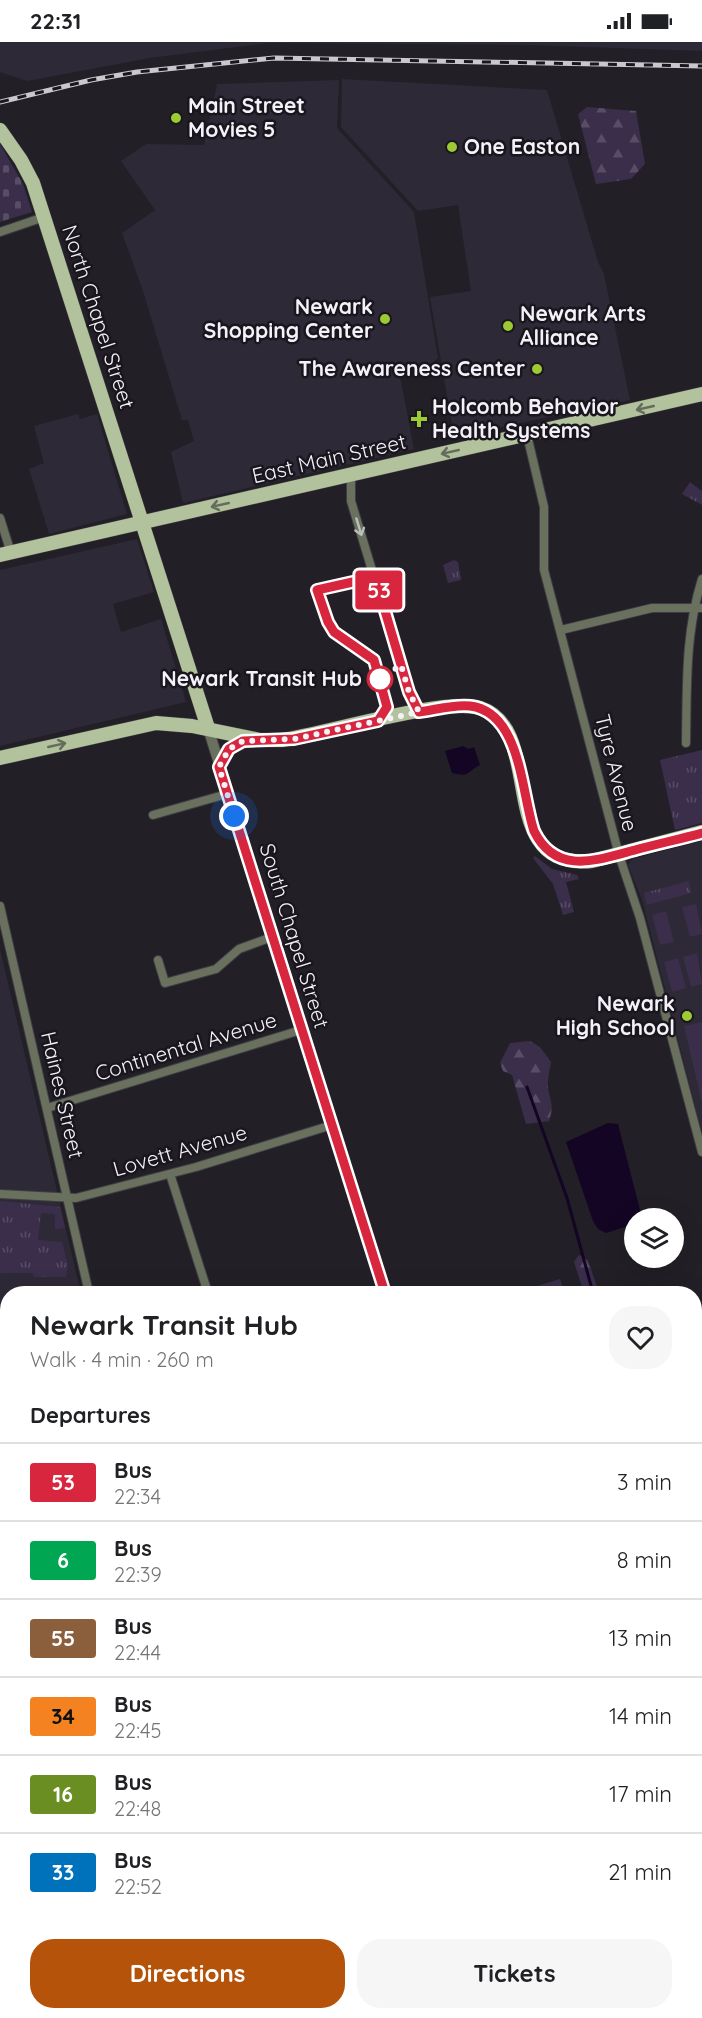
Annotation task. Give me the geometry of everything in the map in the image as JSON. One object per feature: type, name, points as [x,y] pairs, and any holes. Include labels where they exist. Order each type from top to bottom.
[{"type":"main road","name":"North Chapel Street","points":[[0,130],[29,174],[142,523]]},
{"type":"main road","name":"East Main Street","points":[[5,554],[702,394]]},
{"type":"main road","name":"South Chapel Street","points":[[142,523],[208,728]]},
{"type":"main road","points":[[0,758],[156,723],[208,728],[254,739],[294,739],[419,712],[463,706],[490,713],[508,733],[531,821],[540,843],[557,856],[574,862],[592,861],[702,832]]},
{"type":"street","points":[[0,232],[44,218]]},
{"type":"street","name":"Tyre Avenue","points":[[527,435],[544,507],[544,570],[619,855],[640,918],[702,1152]]},
{"type":"street","points":[[351,475],[351,501],[409,692],[419,712]]},
{"type":"street","points":[[0,518],[5,554]]},
{"type":"street","points":[[686,743],[688,637],[698,607],[702,579]]},
{"type":"street","points":[[561,630],[652,608],[698,607]]},
{"type":"street","name":"South Chapel Street","points":[[208,728],[383,1286]]},
{"type":"street","points":[[219,767],[229,749],[254,739]]},
{"type":"street","points":[[153,815],[227,794]]},
{"type":"street","name":"Haines Street","points":[[0,906],[87,1286]]},
{"type":"street","points":[[158,960],[165,983],[216,969],[239,949],[272,938]]},
{"type":"street","name":"Continental Avenue","points":[[47,1108],[301,1030]]},
{"type":"street","name":"Lovett Avenue","points":[[0,1194],[68,1199],[170,1174],[332,1125]]},
{"type":"street","points":[[170,1174],[206,1286]]},
{"type":"shaded area","points":[[0,42],[702,42],[702,51],[529,45],[268,43],[150,58],[27,81],[0,72]]},
{"type":"shaded area","points":[[342,79],[547,90],[598,262],[604,274],[630,400],[454,437],[430,297],[471,291],[458,205],[418,211],[341,127]]},
{"type":"shaded area","points":[[339,80],[337,128],[414,212],[438,358],[433,362],[434,369],[400,376],[414,449],[183,503],[171,452],[194,441],[188,420],[182,420],[143,291],[122,233],[155,210],[121,161],[146,144],[204,145],[217,84]]},
{"type":"shaded area","points":[[78,414],[80,419],[97,414],[127,514],[49,534],[29,469],[44,463],[34,426]]},
{"type":"shaded area","points":[[137,539],[154,592],[113,604],[121,632],[161,619],[186,702],[0,746],[0,570]]},
{"type":"shaded area","points":[[463,746],[469,749],[474,747],[480,765],[466,774],[452,773],[445,751]]},
{"type":"shaded area","name":"Newark High School","points":[[702,841],[702,1132],[642,900],[628,865],[632,859]]},
{"type":"shaded area","points":[[0,949],[79,1286],[0,1286]]},
{"type":"shaded area","points":[[608,1123],[618,1124],[639,1208],[624,1208],[624,1227],[606,1233],[598,1229],[593,1221],[566,1142]]},
{"type":"green space","points":[[587,107],[636,111],[645,164],[631,179],[596,184],[578,114]]},
{"type":"green space","points":[[0,144],[23,184],[32,212],[0,222]]},
{"type":"green space","points":[[690,482],[702,491],[702,505],[682,494]]},
{"type":"green space","points":[[454,560],[458,562],[461,580],[448,583],[443,565]]},
{"type":"green space","points":[[702,750],[702,823],[675,830],[660,760]]},
{"type":"green space","points":[[535,856],[552,869],[577,875],[579,879],[566,882],[574,912],[563,915],[553,884],[533,858]]},
{"type":"green space","points":[[689,881],[691,893],[647,905],[644,893]]},
{"type":"green space","points":[[696,904],[702,934],[690,937],[682,907]]},
{"type":"green space","points":[[666,911],[674,942],[660,945],[652,915]]},
{"type":"green space","points":[[697,953],[702,984],[691,987],[683,957]]},
{"type":"green space","points":[[678,958],[686,988],[672,992],[664,962]]},
{"type":"green space","points":[[702,1022],[702,1103],[684,1026]]},
{"type":"green space","points":[[530,1041],[540,1047],[551,1062],[548,1087],[552,1109],[549,1121],[526,1124],[512,1075],[503,1071],[500,1063],[510,1043]]},
{"type":"green space","points":[[0,1201],[60,1207],[65,1228],[55,1229],[55,1214],[41,1213],[38,1240],[62,1242],[68,1266],[66,1277],[33,1277],[33,1273],[0,1273]]},
{"type":"green space","points":[[579,1255],[588,1260],[597,1286],[582,1286],[574,1262]]},
{"type":"green space","points":[[560,1279],[562,1286],[537,1286]]},
{"type":"waterway","points":[[527,1087],[567,1198],[591,1286]]},
{"type":"railway","points":[[0,102],[91,80],[137,72],[274,58],[702,66]]},
{"type":"bus line","name":"53","points":[[383,1286],[219,767],[229,749],[243,741],[294,739],[378,721],[387,707],[374,660],[334,632],[328,622],[317,590],[375,577],[409,692],[419,712],[468,706],[485,711],[501,722],[507,729],[511,741],[534,831],[540,843],[550,852],[569,861],[585,862],[702,833]]},
{"type":"place","name":"Main Street Movies 5","points":[[176,118]]},
{"type":"place","name":"One Easton","points":[[452,147]]},
{"type":"place","name":"Newark Shopping Center","points":[[385,319]]},
{"type":"place","name":"Newark Arts Alliance","points":[[508,326]]},
{"type":"place","name":"The Awareness Center","points":[[537,369]]},
{"type":"place","name":"Holcomb Behavior Health Systems","points":[[419,419]]},
{"type":"place","name":"Newark Transit Hub","points":[[380,679]]},
{"type":"place","name":"Newark High School","points":[[687,1016]]},
{"type":"route","points":[[234,816],[219,767],[229,749],[243,741],[294,739],[419,712],[409,692],[401,665],[380,679]]}]
